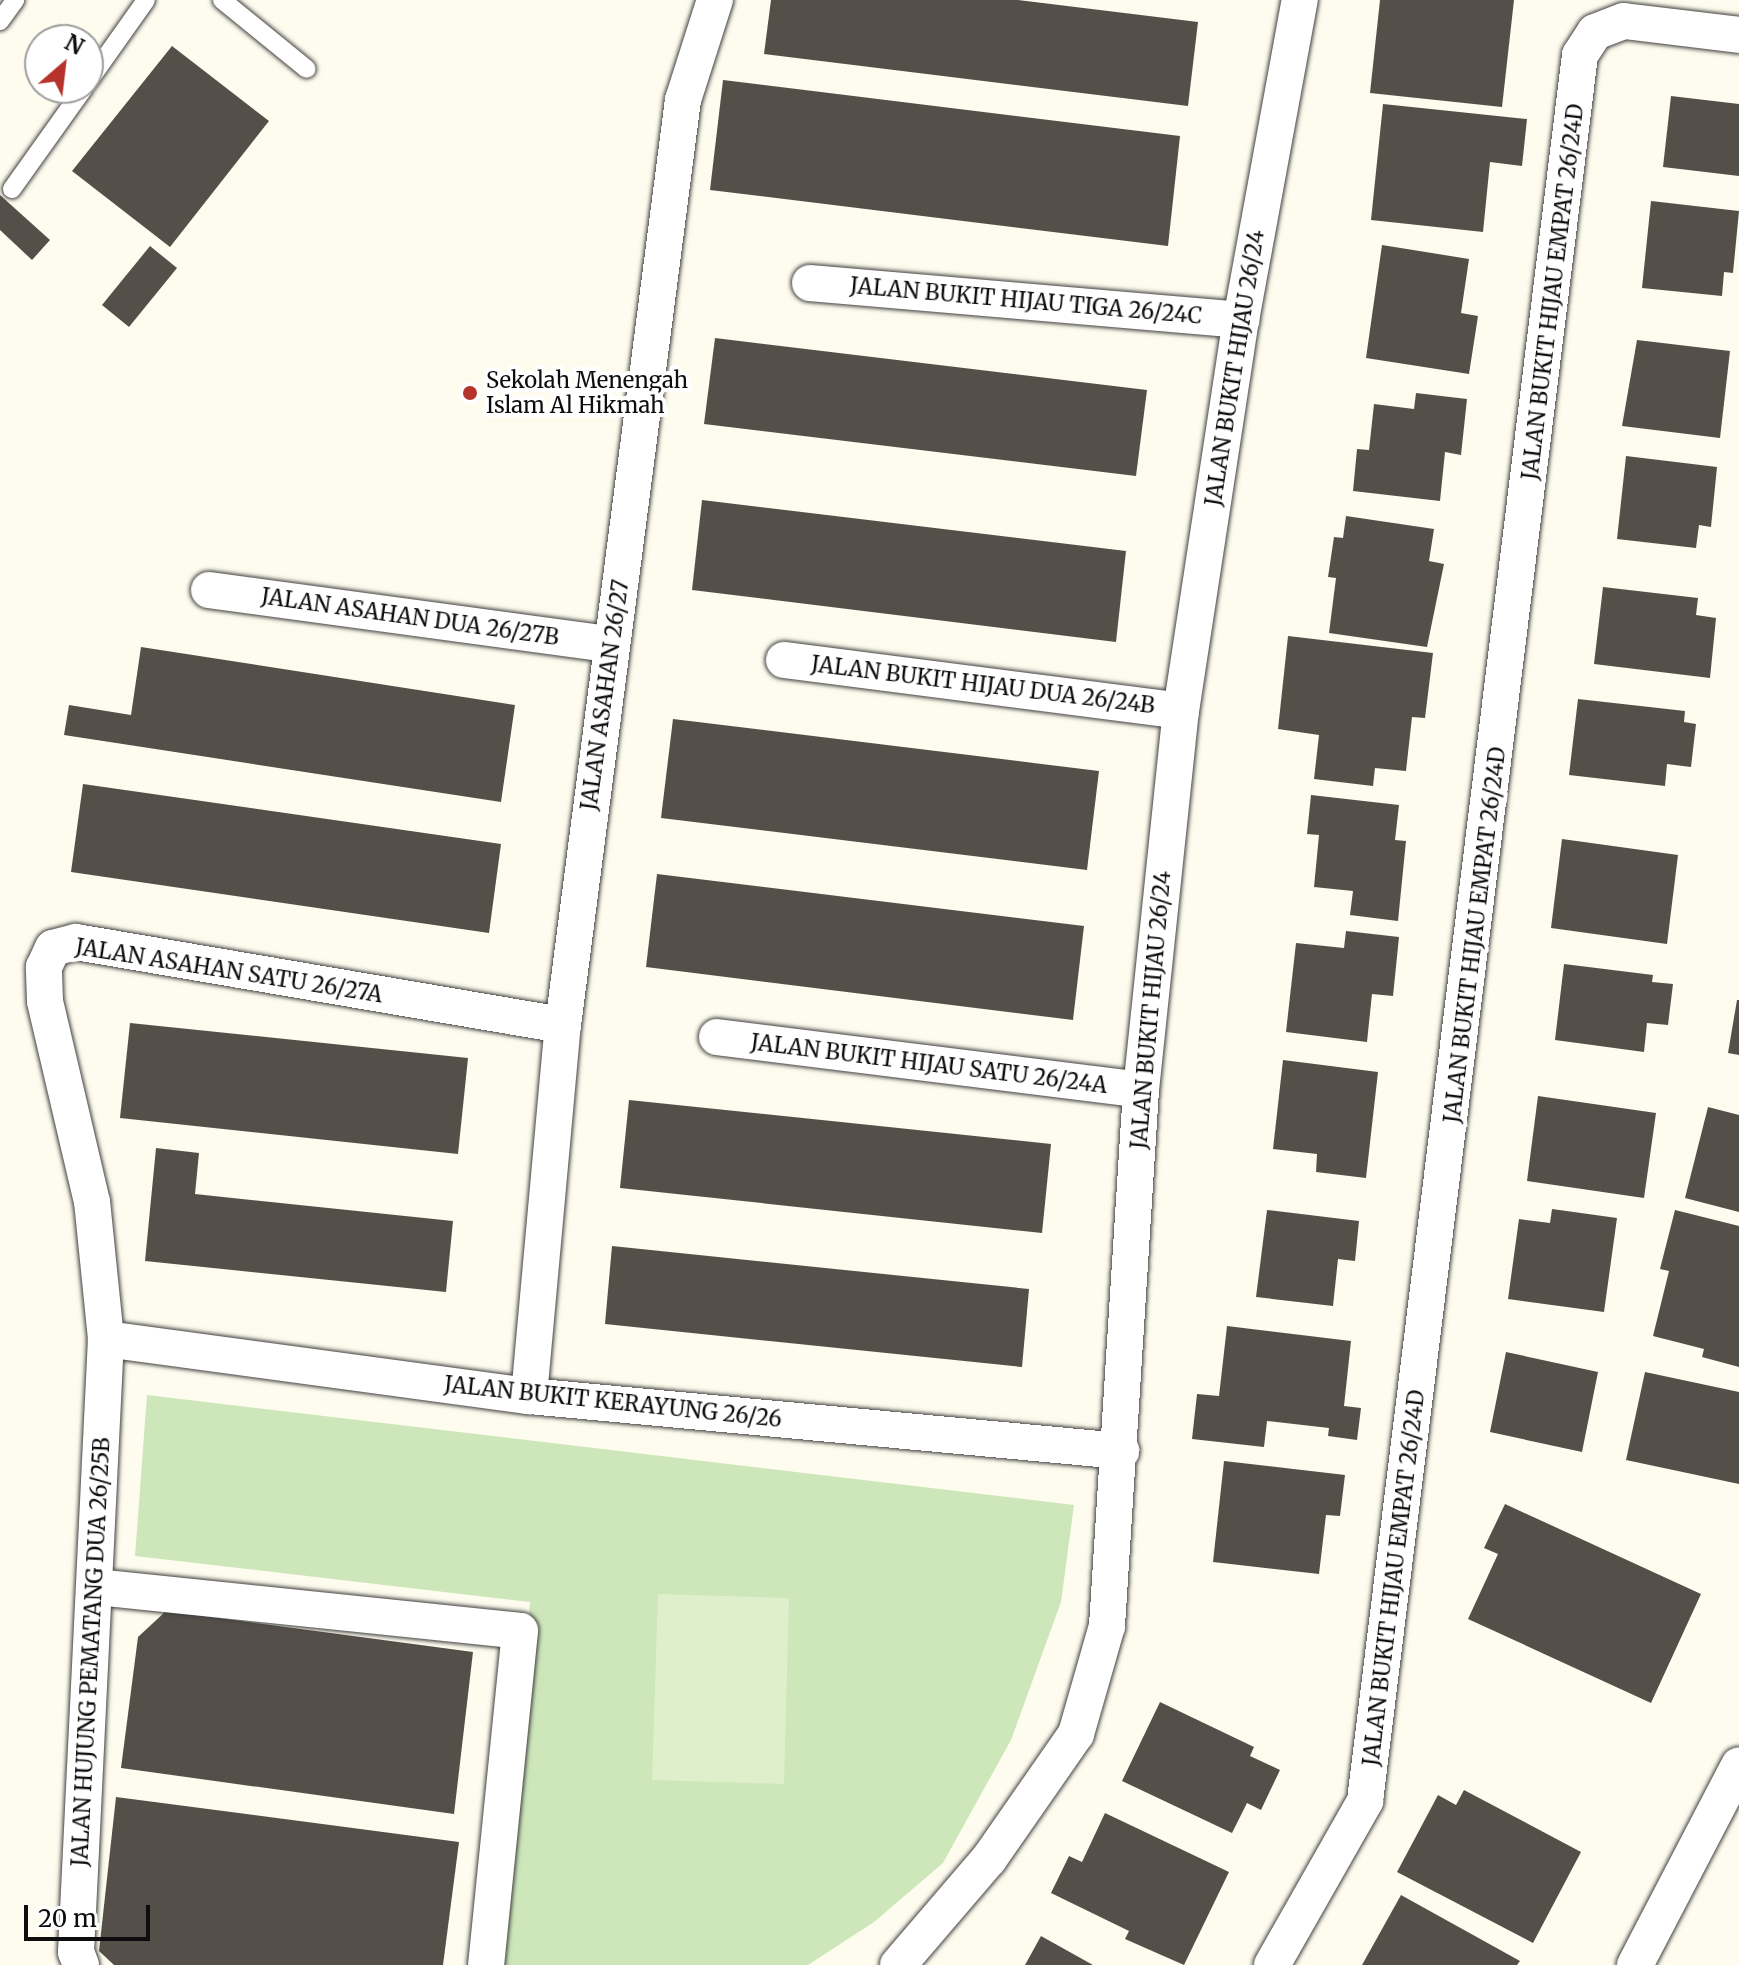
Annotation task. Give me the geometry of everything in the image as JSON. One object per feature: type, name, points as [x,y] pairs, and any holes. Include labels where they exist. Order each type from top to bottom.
[{"type":"street","name":"JALAN ASAHAN 26/27","points":[[529,1396],[563,1025],[683,100],[715,0]]},
{"type":"street","name":"JALAN BUKIT HIJAU 26/24","points":[[898,1965],[989,1859],[1076,1734],[1107,1626],[1121,1451],[1141,1090],[1181,711],[1241,320],[1300,0]]},
{"type":"street","name":"JALAN BUKIT HIJAU EMPAT 26/24D","points":[[1272,1965],[1365,1801],[1580,55],[1595,32],[1624,21],[1739,35]]},
{"type":"street","name":"JALAN BUKIT HIJAU TIGA 26/24C","points":[[810,283],[1241,320]]},
{"type":"street","name":"JALAN ASAHAN DUA 26/27B","points":[[209,590],[611,644]]},
{"type":"street","name":"JALAN BUKIT HIJAU DUA 26/24B","points":[[784,660],[1181,711]]},
{"type":"street","name":"JALAN ASAHAN SATU 26/27A","points":[[106,1339],[92,1202],[45,1001],[44,967],[53,948],[76,942],[563,1025]]},
{"type":"street","name":"JALAN BUKIT HIJAU SATU 26/24A","points":[[717,1037],[1141,1090]]},
{"type":"street","name":"JALAN BUKIT KERAYUNG 26/26","points":[[106,1339],[529,1396],[1121,1451]]},
{"type":"street","name":"JALAN HUJUNG PEMATANG DUA 26/25B","points":[[81,1965],[76,1952],[106,1339]]},
{"type":"street","points":[[96,1587],[520,1631],[486,1965]]},
{"type":"street","points":[[1635,1965],[1739,1765]]},
{"type":"lane","points":[[0,21],[15,0]]},
{"type":"lane","points":[[104,59],[146,0]]},
{"type":"lane","points":[[222,0],[307,69]]},
{"type":"lane","points":[[12,189],[73,104]]},
{"type":"green space","points":[[147,1395],[1074,1505],[1061,1602],[1011,1740],[943,1863],[874,1922],[808,1965],[497,1965],[530,1602],[135,1556]]},
{"type":"green space","points":[[658,1594],[789,1598],[784,1784],[652,1780]]},
{"type":"building","points":[[771,0],[1018,0],[1198,22],[1188,106],[764,54]]},
{"type":"building","points":[[1380,0],[1514,0],[1502,107],[1370,93]]},
{"type":"building","points":[[172,46],[269,121],[170,247],[72,171]]},
{"type":"building","points":[[723,80],[1180,136],[1168,246],[710,190]]},
{"type":"building","points":[[1671,96],[1739,104],[1739,176],[1663,167]]},
{"type":"building","points":[[1383,104],[1527,119],[1522,166],[1490,162],[1483,232],[1371,220]]},
{"type":"building","points":[[0,195],[50,240],[32,260],[0,230]]},
{"type":"building","points":[[1651,201],[1739,211],[1733,273],[1724,272],[1722,296],[1642,288]]},
{"type":"building","points":[[1382,245],[1469,259],[1461,313],[1478,316],[1469,374],[1366,358]]},
{"type":"building","points":[[150,246],[177,268],[129,327],[102,305]]},
{"type":"building","points":[[715,338],[1147,390],[1136,476],[704,424]]},
{"type":"building","points":[[1637,340],[1730,351],[1720,438],[1622,426]]},
{"type":"building","points":[[1416,393],[1467,399],[1461,455],[1445,452],[1440,501],[1353,491],[1357,449],[1369,450],[1374,404],[1414,409]]},
{"type":"building","points":[[1626,456],[1717,467],[1711,527],[1699,525],[1696,548],[1617,539]]},
{"type":"building","points":[[702,500],[1126,551],[1116,642],[692,590]]},
{"type":"building","points":[[1346,516],[1434,529],[1429,561],[1444,564],[1427,647],[1329,633],[1336,578],[1328,577],[1334,537],[1343,538]]},
{"type":"building","points":[[1603,587],[1698,598],[1696,615],[1716,618],[1710,678],[1594,664]]},
{"type":"building","points":[[1288,636],[1433,653],[1425,718],[1412,717],[1406,771],[1375,768],[1373,786],[1314,779],[1319,735],[1278,729]]},
{"type":"building","points":[[141,647],[515,705],[501,802],[64,735],[69,705],[131,715]]},
{"type":"building","points":[[1578,699],[1685,711],[1684,722],[1696,724],[1691,767],[1667,764],[1665,786],[1569,775]]},
{"type":"building","points":[[673,719],[1099,771],[1087,870],[661,818]]},
{"type":"building","points":[[83,784],[501,844],[489,933],[71,872]]},
{"type":"building","points":[[1311,795],[1399,805],[1395,840],[1406,841],[1398,921],[1350,915],[1353,891],[1314,887],[1319,835],[1307,834]]},
{"type":"building","points":[[1562,839],[1678,855],[1667,944],[1551,928]]},
{"type":"building","points":[[657,874],[1084,926],[1073,1020],[646,967]]},
{"type":"building","points":[[1346,931],[1399,937],[1393,996],[1372,994],[1367,1042],[1286,1032],[1296,943],[1344,948]]},
{"type":"building","points":[[1564,964],[1653,975],[1652,982],[1673,984],[1668,1025],[1647,1023],[1644,1052],[1555,1040]]},
{"type":"building","points":[[1739,1000],[1739,1055],[1728,1053]]},
{"type":"building","points":[[130,1023],[468,1058],[458,1154],[120,1118]]},
{"type":"building","points":[[1283,1060],[1378,1072],[1366,1178],[1316,1172],[1317,1154],[1273,1149]]},
{"type":"building","points":[[1538,1096],[1656,1113],[1644,1198],[1527,1181]]},
{"type":"building","points":[[629,1100],[1051,1144],[1042,1233],[620,1188]]},
{"type":"building","points":[[1708,1107],[1739,1115],[1739,1212],[1685,1198]]},
{"type":"building","points":[[156,1148],[199,1153],[195,1194],[453,1221],[446,1292],[145,1261]]},
{"type":"building","points":[[1552,1209],[1617,1218],[1604,1312],[1508,1299],[1519,1219],[1550,1223]]},
{"type":"building","points":[[1267,1210],[1359,1221],[1355,1261],[1338,1259],[1333,1306],[1256,1297]]},
{"type":"building","points":[[1675,1210],[1739,1226],[1739,1367],[1702,1357],[1704,1349],[1653,1336],[1669,1271],[1660,1269]]},
{"type":"building","points":[[612,1246],[1029,1289],[1022,1367],[605,1324]]},
{"type":"building","points":[[1227,1326],[1351,1341],[1344,1406],[1361,1408],[1357,1440],[1328,1436],[1329,1428],[1267,1421],[1264,1447],[1192,1439],[1197,1394],[1219,1396]]},
{"type":"building","points":[[1506,1352],[1598,1372],[1582,1452],[1490,1432]]},
{"type":"building","points":[[1645,1372],[1739,1392],[1739,1484],[1626,1460]]},
{"type":"building","points":[[1224,1461],[1345,1475],[1340,1516],[1326,1515],[1319,1574],[1213,1562]]},
{"type":"building","points":[[1505,1504],[1701,1594],[1651,1703],[1468,1619],[1498,1554],[1484,1548]]},
{"type":"building","points":[[166,1611],[473,1652],[454,1814],[121,1768],[138,1637]]},
{"type":"building","points":[[1160,1702],[1254,1747],[1250,1756],[1280,1770],[1261,1810],[1247,1803],[1232,1833],[1122,1781]]},
{"type":"building","points":[[1464,1790],[1581,1852],[1533,1943],[1397,1872],[1438,1795],[1456,1805]]},
{"type":"building","points":[[116,1797],[459,1842],[443,1965],[114,1965],[99,1951]]},
{"type":"building","points":[[1105,1813],[1229,1872],[1184,1965],[1125,1939],[1129,1931],[1051,1893],[1069,1856],[1082,1862]]},
{"type":"building","points":[[1401,1895],[1520,1961],[1517,1965],[1362,1965]]},
{"type":"building","points":[[1041,1936],[1093,1965],[1025,1965]]},
{"type":"place","name":"Sekolah Menengah Islam Al Hikmah","points":[[470,393]]}]
